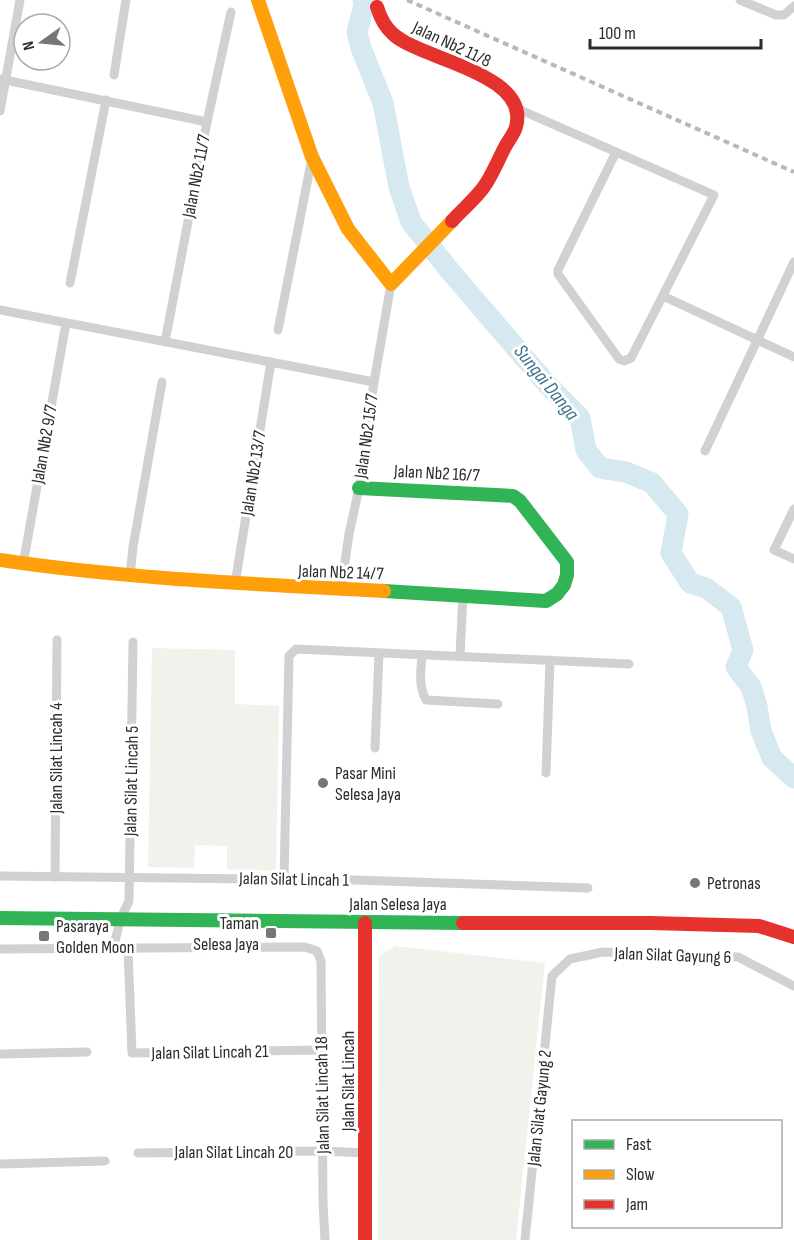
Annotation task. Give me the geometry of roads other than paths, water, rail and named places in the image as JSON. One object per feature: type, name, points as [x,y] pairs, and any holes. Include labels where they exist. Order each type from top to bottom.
[{"type":"street","points":[[0,111],[3,80],[20,0]]},
{"type":"street","points":[[114,75],[126,0]]},
{"type":"street","points":[[258,0],[312,157],[348,229],[391,284],[484,187],[516,126],[516,108],[714,195],[632,358],[624,361],[619,359],[558,274],[616,152]]},
{"type":"street","points":[[740,0],[776,15],[784,15],[794,6]]},
{"type":"street","name":"Jalan Nb2 11/8","points":[[377,7],[380,18],[393,34],[406,43],[458,64],[504,89],[512,98],[516,108]]},
{"type":"street","name":"Jalan Nb2 11/7","points":[[165,342],[207,122],[231,12]]},
{"type":"street","points":[[3,80],[207,122]]},
{"type":"street","points":[[70,283],[106,100]]},
{"type":"street","points":[[278,330],[312,157]]},
{"type":"street","points":[[705,451],[794,262]]},
{"type":"street","name":"Jalan Nb2 15/7","points":[[341,589],[391,284]]},
{"type":"street","points":[[663,296],[794,357]]},
{"type":"street","points":[[0,310],[374,382]]},
{"type":"street","name":"Jalan Nb2 9/7","points":[[23,565],[66,323]]},
{"type":"street","name":"Jalan Nb2 13/7","points":[[235,584],[271,362]]},
{"type":"street","points":[[130,576],[162,382]]},
{"type":"street","name":"Jalan Nb2 16/7","points":[[359,488],[513,496]]},
{"type":"street","name":"Jalan Nb2 14/7","points":[[0,560],[23,565],[130,576],[235,584],[546,601],[556,596],[564,588],[569,574],[567,562],[520,501],[513,496]]},
{"type":"street","points":[[794,509],[774,550],[794,559]]},
{"type":"street","points":[[460,655],[463,596]]},
{"type":"street","name":"Jalan Silat Lincah 4","points":[[55,877],[57,640]]},
{"type":"street","name":"Jalan Silat Lincah 5","points":[[113,948],[121,918],[129,901],[134,642]]},
{"type":"street","points":[[284,879],[289,656],[296,649],[629,664]]},
{"type":"street","points":[[375,748],[379,654]]},
{"type":"street","points":[[422,655],[420,680],[426,700],[498,704]]},
{"type":"street","points":[[546,773],[550,660]]},
{"type":"street","name":"Jalan Silat Lincah 1","points":[[0,876],[284,879],[588,888]]},
{"type":"street","name":"Jalan Selesa Jaya","points":[[0,918],[651,923],[759,926],[794,937]]},
{"type":"street","name":"Jalan Silat Lincah","points":[[364,1240],[365,922]]},
{"type":"street","name":"Jalan Silat Lincah 18","points":[[128,949],[305,946],[317,951],[321,961],[325,1240]]},
{"type":"street","points":[[0,949],[128,949]]},
{"type":"street","name":"Jalan Silat Lincah 21","points":[[128,949],[132,1053],[321,1050]]},
{"type":"street","name":"Jalan Silat Gayung 6","points":[[552,976],[570,959],[603,952],[738,957],[794,986]]},
{"type":"street","name":"Jalan Silat Gayung 2","points":[[525,1240],[552,976]]},
{"type":"street","points":[[0,1054],[87,1052]]},
{"type":"street","name":"Jalan Silat Lincah 20","points":[[138,1153],[323,1151],[366,1153]]},
{"type":"street","points":[[0,1164],[105,1161]]},
{"type":"waterway","name":"Sungai Danga","points":[[363,0],[364,5],[357,32],[383,103],[399,187],[411,222],[547,384],[580,418],[586,450],[600,468],[626,472],[652,483],[678,514],[671,553],[690,583],[706,588],[731,607],[743,650],[736,667],[751,687],[761,731],[772,758],[794,778]]},
{"type":"railway","points":[[407,0],[794,172]]},
{"type":"place","name":"Pasar Mini Selesa Jaya","points":[[323,783]]},
{"type":"place","name":"Petronas","points":[[695,883]]},
{"type":"place","name":"Taman Selesa Jaya","points":[[271,933]]},
{"type":"place","name":"Pasaraya Golden Moon","points":[[44,936]]}]
